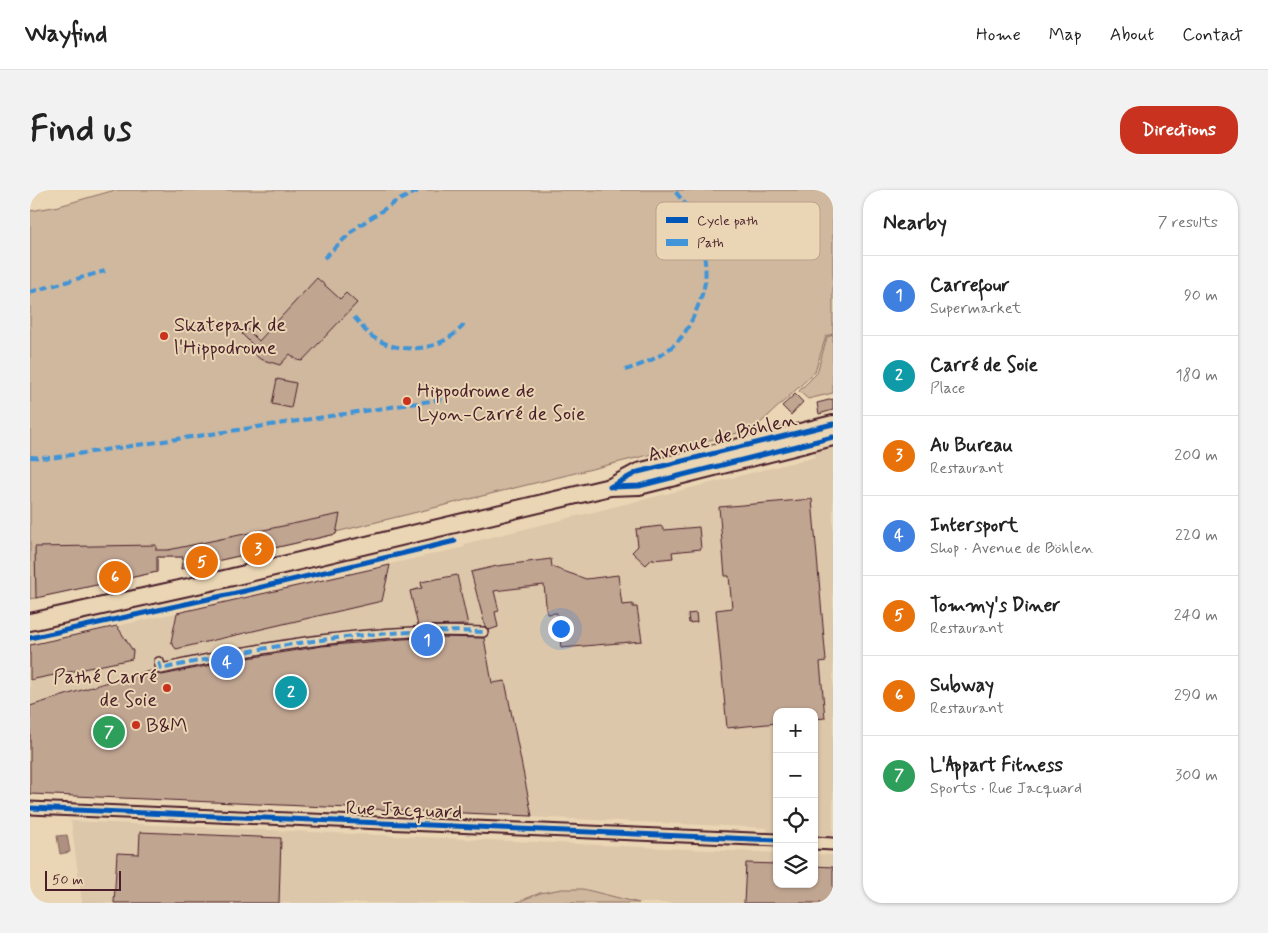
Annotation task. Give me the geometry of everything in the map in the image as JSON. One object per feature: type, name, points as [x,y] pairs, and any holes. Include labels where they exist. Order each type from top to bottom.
[{"type":"main road","name":"Avenue de Böhlen","points":[[610,487],[638,472],[833,424]]},
{"type":"main road","name":"Avenue de Böhlen","points":[[30,622],[336,553],[610,487],[639,486],[833,437]]},
{"type":"street","points":[[159,662],[161,669],[240,653],[325,640],[435,631],[483,632]]},
{"type":"street","name":"Rue Jacquard","points":[[30,808],[773,840]]},
{"type":"street","points":[[818,843],[833,844]]},
{"type":"shaded area","name":"Hippodrome de Lyon-Carré de Soie","points":[[115,190],[833,190],[833,334],[826,336],[815,372],[754,429],[336,532],[336,534],[181,569],[183,557],[157,557],[157,572],[30,599],[30,211],[59,206]]},
{"type":"shaded area","points":[[833,335],[833,393],[808,399],[799,391],[817,373],[827,337]]},
{"type":"shaded area","points":[[833,445],[833,837],[818,836],[818,708],[773,708],[773,835],[767,835],[767,828],[30,794],[30,645],[189,610],[202,613],[201,607],[465,547],[464,544],[815,457],[815,450]]},
{"type":"shaded area","points":[[71,821],[773,853],[773,888],[818,888],[818,854],[833,855],[833,903],[82,903]]},
{"type":"shaded area","points":[[67,835],[70,852],[60,854],[57,836]]},
{"type":"shaded area","points":[[562,889],[583,889],[639,903],[515,903],[540,893]]},
{"type":"building","points":[[317,278],[340,299],[346,293],[357,303],[302,361],[297,360],[290,354],[280,365],[260,359],[250,350],[254,346],[242,334],[247,329],[259,341]]},
{"type":"building","points":[[277,379],[296,383],[291,408],[272,404]]},
{"type":"building","points":[[795,394],[803,402],[791,415],[782,406]]},
{"type":"building","points":[[833,399],[833,410],[819,414],[817,403]]},
{"type":"building","points":[[812,499],[826,661],[820,662],[825,718],[818,719],[818,708],[773,708],[773,723],[727,728],[716,610],[732,608],[729,576],[725,576],[719,507]]},
{"type":"building","points":[[340,514],[336,534],[181,569],[183,557],[157,557],[157,572],[36,598],[35,547],[156,545],[156,550],[168,550]]},
{"type":"building","points":[[661,526],[664,530],[699,527],[701,549],[672,552],[673,558],[653,560],[653,558],[646,565],[632,552],[638,546],[636,529]]},
{"type":"building","points":[[551,559],[552,567],[586,579],[618,575],[622,605],[633,604],[633,607],[637,607],[642,641],[561,648],[557,613],[547,614],[544,585],[494,591],[499,611],[495,612],[498,627],[489,630],[485,626],[471,572],[497,566]]},
{"type":"building","points":[[390,565],[382,601],[176,649],[171,642],[177,613]]},
{"type":"building","points":[[457,575],[468,625],[418,626],[410,591],[422,588],[421,582]]},
{"type":"building","points":[[696,613],[697,622],[689,623],[688,614]]},
{"type":"building","points":[[117,626],[133,651],[132,659],[30,680],[30,645]]},
{"type":"building","points":[[442,637],[484,638],[492,683],[505,681],[532,816],[30,794],[30,706],[124,677],[155,670],[157,674],[162,675],[322,646]]},
{"type":"building","points":[[140,832],[281,838],[279,903],[114,903],[117,853],[139,854]]},
{"type":"building","points":[[746,863],[773,864],[773,888],[818,888],[818,866],[833,867],[833,903],[744,903]]},
{"type":"marked path","points":[[324,258],[357,227],[395,202],[420,190]]},
{"type":"marked path","points":[[674,190],[684,202]]},
{"type":"marked path","points":[[625,370],[657,357],[683,335],[700,302],[704,288],[705,260]]},
{"type":"marked path","points":[[30,292],[105,271]]},
{"type":"marked path","points":[[354,317],[370,335],[381,342],[406,348],[431,346],[442,341],[453,335],[463,326],[461,322]]},
{"type":"marked path","points":[[30,457],[51,458],[444,399]]},
{"type":"marked path","points":[[159,662],[161,669],[281,646],[361,635],[442,631],[483,632]]},
{"type":"cycle path","points":[[610,487],[638,472],[833,424]]},
{"type":"cycle path","points":[[613,487],[639,486],[833,437]]},
{"type":"cycle path","points":[[30,638],[245,591],[455,541]]},
{"type":"cycle path","points":[[30,808],[773,840]]},
{"type":"place","name":"Skatepark de l'Hippodrome","points":[[164,336]]},
{"type":"place","name":"Hippodrome de Lyon-Carré de Soie","points":[[407,401]]},
{"type":"place","name":"Au Bureau","points":[[258,549]]},
{"type":"place","name":"Tommy's Diner","points":[[202,562]]},
{"type":"place","name":"Subway","points":[[115,577]]},
{"type":"place","name":"Carrefour","points":[[427,640]]},
{"type":"place","name":"Intersport","points":[[227,662]]},
{"type":"place","name":"Pathé Carré de Soie","points":[[167,688]]},
{"type":"place","name":"Carré de Soie","points":[[291,692]]},
{"type":"place","name":"B&M","points":[[136,725]]},
{"type":"place","name":"L'Appart Fitness","points":[[109,732]]}]
